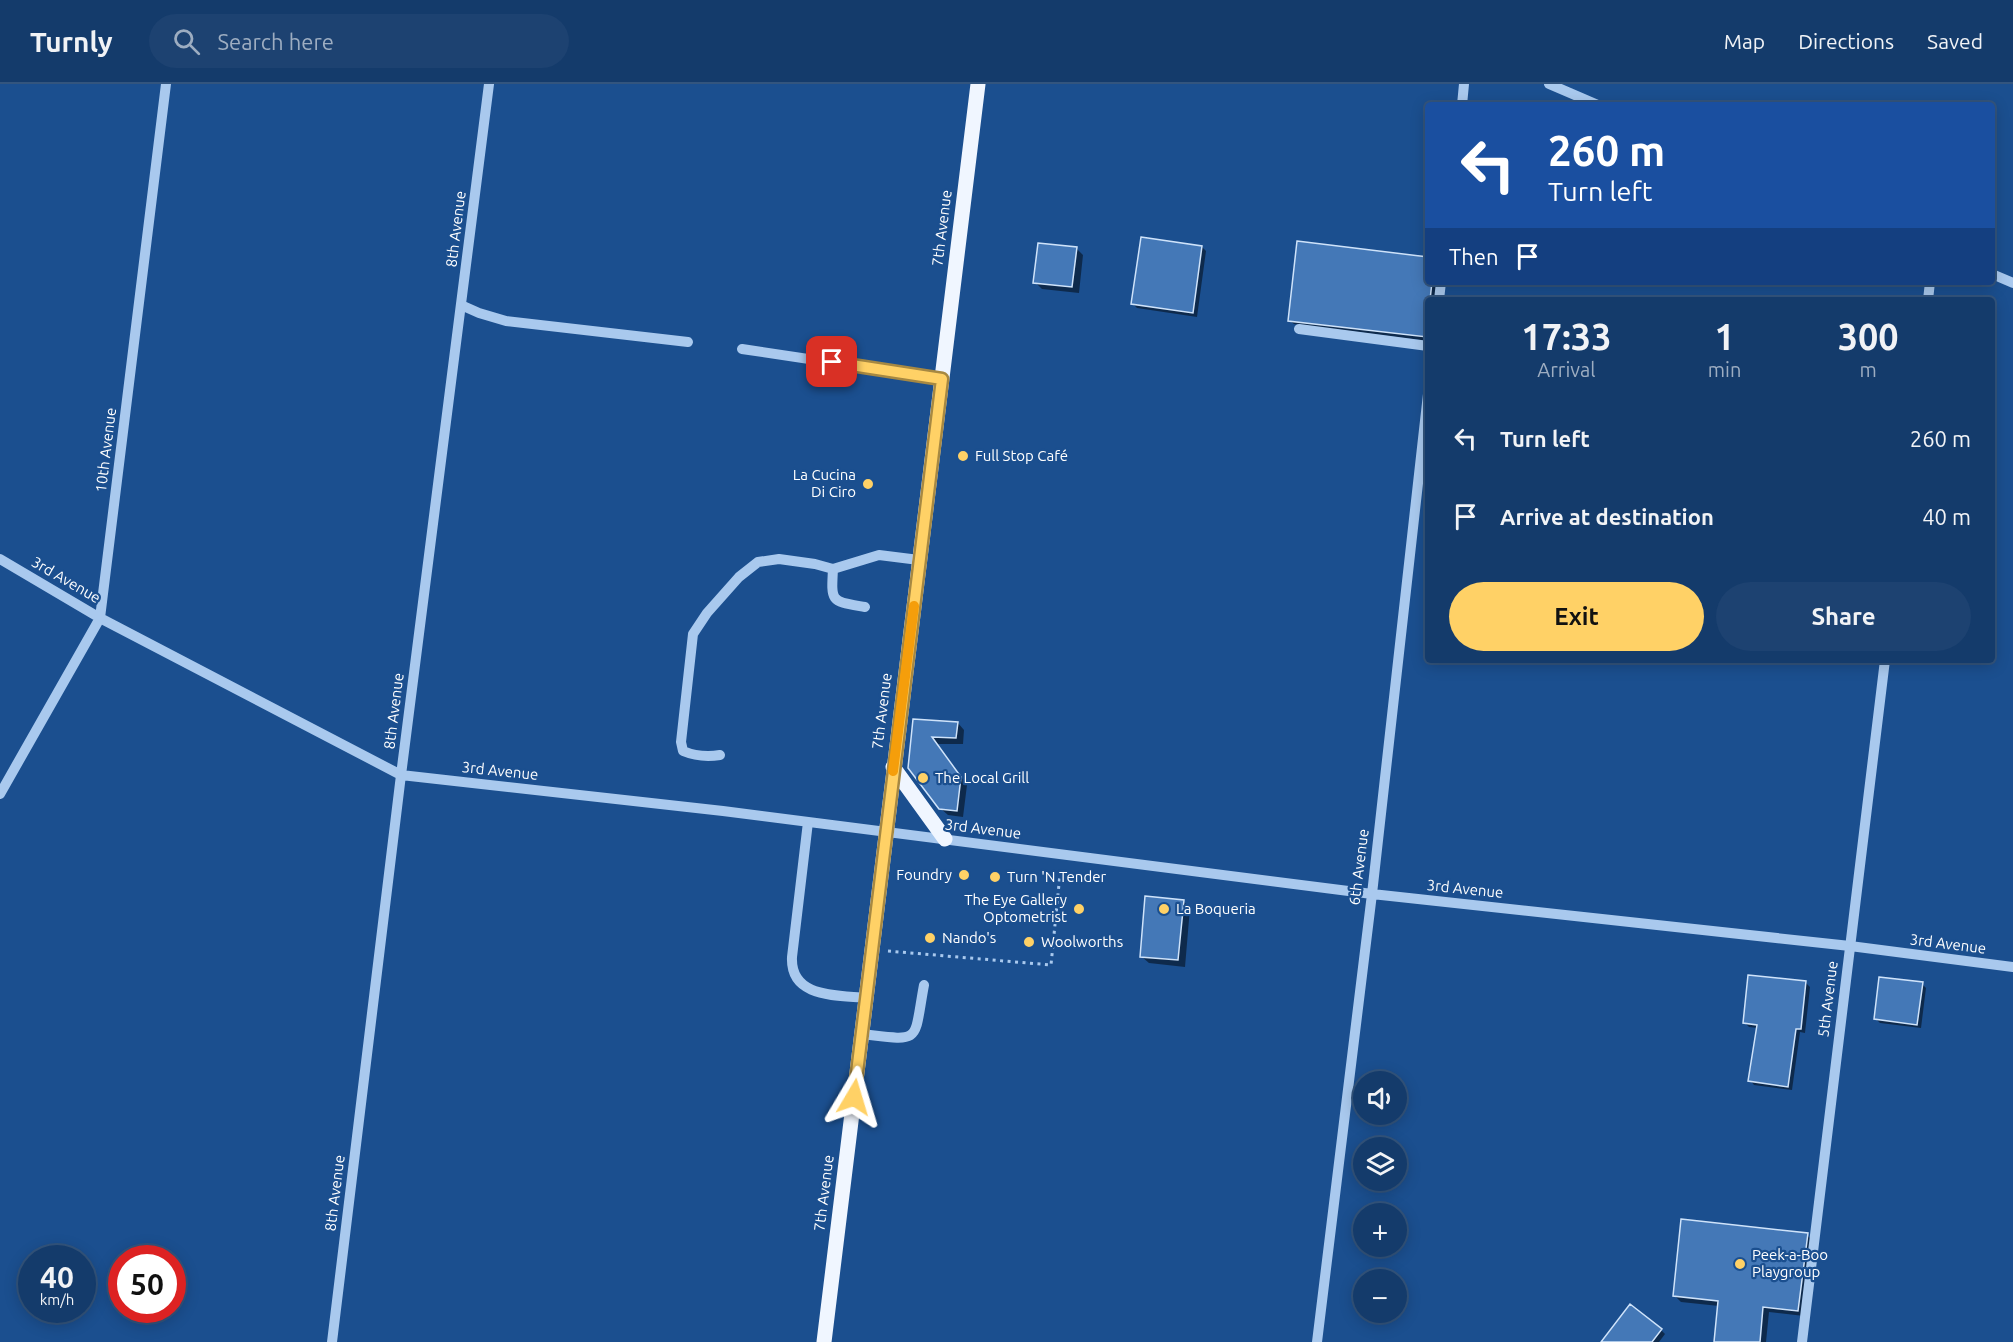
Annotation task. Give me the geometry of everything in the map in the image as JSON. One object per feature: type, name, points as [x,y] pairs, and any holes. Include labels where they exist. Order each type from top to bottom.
[{"type":"main road","name":"7th Avenue","points":[[824,1342],[978,84]]},
{"type":"main road","points":[[893,767],[945,839]]},
{"type":"street","name":"10th Avenue","points":[[0,794],[100,618],[166,84]]},
{"type":"street","name":"8th Avenue","points":[[332,1342],[489,84]]},
{"type":"street","points":[[1462,102],[1464,84]]},
{"type":"street","points":[[1549,84],[1591,102]]},
{"type":"street","points":[[1995,275],[2013,283]]},
{"type":"street","points":[[461,305],[479,314],[506,321],[688,342]]},
{"type":"street","points":[[1299,329],[1425,346]]},
{"type":"street","points":[[742,349],[942,379]]},
{"type":"street","name":"6th Avenue","points":[[1317,1342],[1372,894],[1425,421]]},
{"type":"street","points":[[720,755],[691,754],[683,751],[681,742],[693,634],[707,613],[739,577],[758,562],[779,560],[833,568],[879,555],[919,560]]},
{"type":"street","name":"3rd Avenue","points":[[0,560],[100,618],[401,775],[886,831],[1372,894],[1850,946],[2013,967]]},
{"type":"street","points":[[833,568],[832,592],[835,599],[840,603],[865,607]]},
{"type":"street","name":"5th Avenue","points":[[1802,1342],[1885,663]]},
{"type":"street","points":[[808,822],[792,957],[793,971],[801,984],[814,991],[866,998]]},
{"type":"street","points":[[861,1034],[902,1039],[914,1034],[918,1025],[924,985]]},
{"type":"path","points":[[886,951],[1051,965],[1060,874]]},
{"type":"building","points":[[1141,237],[1202,246],[1193,313],[1131,304]]},
{"type":"building","points":[[1297,241],[1425,257],[1425,285],[1432,285],[1430,297],[1425,297],[1425,337],[1288,321]]},
{"type":"building","points":[[1038,243],[1077,247],[1072,287],[1033,283]]},
{"type":"building","points":[[913,719],[958,722],[956,738],[932,737],[961,777],[957,811],[939,809],[908,768]]},
{"type":"building","points":[[1145,896],[1184,900],[1178,960],[1140,957]]},
{"type":"building","points":[[1748,975],[1806,981],[1801,1029],[1796,1029],[1788,1087],[1748,1081],[1757,1025],[1743,1023]]},
{"type":"building","points":[[1879,977],[1923,982],[1917,1025],[1874,1019]]},
{"type":"building","name":"Peek-a-Boo Playgroup","points":[[1681,1219],[1808,1233],[1798,1311],[1763,1307],[1760,1342],[1714,1342],[1718,1301],[1673,1296]]},
{"type":"building","points":[[1630,1304],[1662,1329],[1652,1342],[1601,1342]]},
{"type":"slow traffic","points":[[893,771],[914,606]]},
{"type":"place","name":"Full Stop Café","points":[[963,456]]},
{"type":"place","name":"La Cucina Di Ciro","points":[[868,484]]},
{"type":"place","name":"The Local Grill","points":[[923,778]]},
{"type":"place","name":"Foundry","points":[[964,875]]},
{"type":"place","name":"Turn 'N Tender","points":[[995,877]]},
{"type":"place","name":"The Eye Gallery Optometrist","points":[[1079,909]]},
{"type":"place","name":"La Boqueria","points":[[1164,909]]},
{"type":"place","name":"Nando's","points":[[930,938]]},
{"type":"place","name":"Woolworths","points":[[1029,942]]},
{"type":"place","name":"Peek-a-Boo Playgroup","points":[[1740,1264]]},
{"type":"route","points":[[832,362],[942,379],[854,1097]]}]
